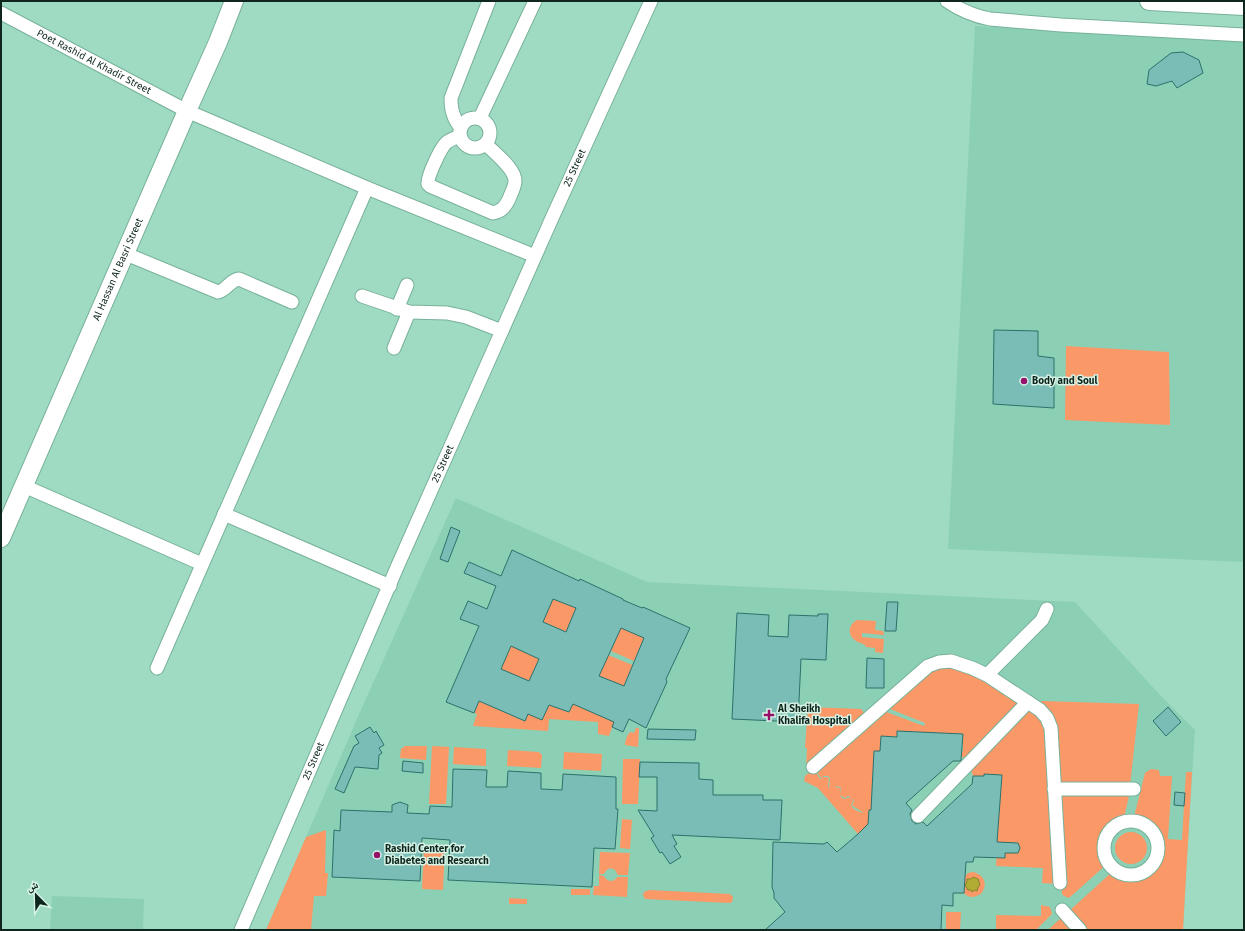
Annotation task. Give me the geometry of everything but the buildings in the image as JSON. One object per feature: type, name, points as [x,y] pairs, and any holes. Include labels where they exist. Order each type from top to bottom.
[{"type":"street","name":"Al Hassan Al Basri Street","points":[[1,538],[5,516],[24,486],[212,56],[234,1]]},
{"type":"street","points":[[486,144],[509,167],[515,177],[515,183],[504,208],[499,212],[493,213],[428,184],[442,147],[460,132],[465,121],[472,118],[480,118],[487,122],[490,129],[490,137],[486,144],[478,148],[470,147],[464,143],[460,132],[454,119],[451,109],[451,98],[454,88],[489,1]]},
{"type":"street","points":[[480,118],[536,1]]},
{"type":"street","name":"25 Street","points":[[241,930],[535,256],[651,1]]},
{"type":"street","points":[[947,1],[960,9],[979,17],[990,19],[1061,25],[1244,35]]},
{"type":"street","points":[[1149,1],[1244,6]]},
{"type":"street","name":"Poet Rashid Al Khadir Street","points":[[1,13],[187,112],[367,188],[535,256]]},
{"type":"street","points":[[157,668],[367,188]]},
{"type":"street","points":[[126,254],[218,292],[223,291],[234,280],[239,279],[292,302]]},
{"type":"street","points":[[394,348],[407,285]]},
{"type":"street","points":[[362,296],[403,310],[447,313],[466,317],[502,331]]},
{"type":"street","points":[[24,486],[202,564]]},
{"type":"street","points":[[224,514],[390,586]]},
{"type":"street","points":[[987,676],[1037,625],[1045,614],[1047,608]]},
{"type":"street","points":[[813,767],[928,666],[940,662],[951,661],[962,664],[987,676],[1040,710],[1047,718],[1052,728],[1060,883]]},
{"type":"street","points":[[918,816],[1028,702]]},
{"type":"street","points":[[1054,789],[1134,789]]},
{"type":"street","points":[[1127,822],[1135,822],[1149,828],[1154,834],[1158,850],[1152,865],[1147,870],[1139,874],[1131,875],[1124,874],[1113,868],[1106,858],[1104,851],[1108,835],[1119,824],[1127,822]]},
{"type":"street","points":[[1062,910],[1080,930]]},
{"type":"shaded area","points":[[975,26],[1244,39],[1244,562],[948,549]]},
{"type":"shaded area","points":[[1066,346],[1169,352],[1170,425],[1065,420]]},
{"type":"shaded area","name":"Al Sheikh Khalifa Hospital","points":[[456,498],[647,582],[1075,602],[1160,695],[1195,730],[1183,930],[266,930],[360,712]]},
{"type":"shaded area","points":[[553,599],[576,608],[566,632],[543,622]]},
{"type":"shaded area","points":[[857,620],[876,621],[875,630],[883,631],[884,635],[862,633],[862,637],[884,639],[883,653],[875,652],[875,648],[866,647],[853,639],[850,633],[850,627]]},
{"type":"shaded area","points":[[621,628],[644,638],[634,661],[611,651]]},
{"type":"shaded area","points":[[511,646],[539,659],[529,681],[501,669]]},
{"type":"shaded area","points":[[608,655],[635,666],[630,678],[627,677],[624,686],[599,676]]},
{"type":"shaded area","points":[[964,666],[1020,702],[970,759],[958,756],[958,752],[963,751],[963,734],[897,731],[897,737],[881,736],[880,751],[874,751],[871,810],[869,811],[868,824],[858,834],[818,788],[804,781],[805,776],[814,769],[820,779],[827,777],[829,779],[828,786],[829,788],[830,779],[828,776],[821,778],[814,768],[881,710],[924,726],[925,723],[885,707],[931,667]],"holes":[[[840,795],[845,798],[848,796],[851,797],[844,799]],[[851,797],[854,801],[852,805],[864,813],[852,807],[851,805],[853,801]]]},
{"type":"shaded area","points":[[479,701],[524,721],[527,714],[542,720],[549,705],[569,712],[573,704],[614,722],[609,736],[598,734],[598,722],[549,719],[548,731],[473,726],[477,714],[474,713]]},
{"type":"shaded area","points":[[1041,701],[1139,704],[1130,786],[1058,783],[1040,707]]},
{"type":"shaded area","points":[[808,707],[861,709],[867,717],[806,770],[807,748],[805,748]]},
{"type":"shaded area","points":[[1026,708],[1045,718],[1057,884],[1042,883],[1043,868],[996,866],[997,853],[1018,853],[1020,848],[1018,843],[997,842],[1002,775],[984,774],[984,780],[979,779],[979,776],[973,776],[970,766]]},
{"type":"shaded area","points":[[636,728],[639,728],[638,747],[625,745],[630,732],[634,733]]},
{"type":"shaded area","points":[[405,746],[427,746],[426,760],[400,758],[401,749]]},
{"type":"shaded area","points":[[432,746],[449,747],[446,804],[429,804]]},
{"type":"shaded area","points":[[454,747],[486,749],[486,766],[453,764]]},
{"type":"shaded area","points":[[508,750],[539,752],[542,755],[541,768],[507,766]]},
{"type":"shaded area","points":[[564,752],[602,754],[601,771],[563,769]]},
{"type":"shaded area","points":[[623,759],[640,759],[638,804],[622,804]]},
{"type":"shaded area","points":[[1151,769],[1159,770],[1160,776],[1172,776],[1168,839],[1182,840],[1186,772],[1192,772],[1183,930],[1083,930],[1067,913],[1113,871],[1129,877],[1142,875],[1152,868],[1158,858],[1160,846],[1157,835],[1148,826],[1133,821],[1145,773]]},
{"type":"shaded area","points":[[1061,792],[1129,794],[1123,822],[1112,829],[1105,839],[1104,851],[1107,864],[1069,898],[1062,894],[1057,800]]},
{"type":"shaded area","points":[[622,819],[632,820],[630,849],[620,848]]},
{"type":"shaded area","points":[[326,830],[325,873],[328,873],[326,896],[314,896],[311,930],[266,930],[306,837]]},
{"type":"shaded area","points":[[1131,832],[1142,837],[1147,848],[1142,859],[1131,864],[1120,859],[1115,848],[1120,837]]},
{"type":"shaded area","points":[[424,846],[445,846],[443,890],[422,889]]},
{"type":"shaded area","points":[[600,852],[630,853],[628,875],[618,875],[615,870],[611,869],[607,870],[604,874],[599,874]]},
{"type":"shaded area","points":[[968,873],[977,873],[983,878],[985,884],[981,894],[970,897],[964,893],[965,876]]},
{"type":"shaded area","points":[[599,875],[604,876],[610,881],[616,879],[617,877],[628,877],[627,897],[593,895],[594,886],[599,886]]},
{"type":"shaded area","points":[[973,877],[978,879],[980,885],[977,891],[975,890],[972,892],[971,890],[968,890],[965,885],[967,879],[971,879]]},
{"type":"shaded area","points":[[571,889],[590,889],[590,895],[571,895]]},
{"type":"shaded area","points":[[649,890],[730,894],[733,897],[732,902],[730,903],[645,899],[643,895],[644,892]]},
{"type":"shaded area","points":[[52,896],[144,899],[143,930],[50,930]]},
{"type":"shaded area","points":[[509,898],[527,899],[527,904],[509,904]]},
{"type":"shaded area","points":[[1041,905],[1050,907],[1052,914],[1036,930],[996,930],[996,915],[1041,916]]},
{"type":"shaded area","points":[[946,912],[961,912],[960,930],[946,930]]},
{"type":"shaded area","points":[[1064,915],[1078,930],[1048,930]]},
{"type":"place","name":"Body and Soul","points":[[1024,381]]},
{"type":"place","name":"Al Sheikh Khalifa Hospital","points":[[769,715]]},
{"type":"place","name":"Rashid Center for Diabetes and Research","points":[[377,855]]}]
